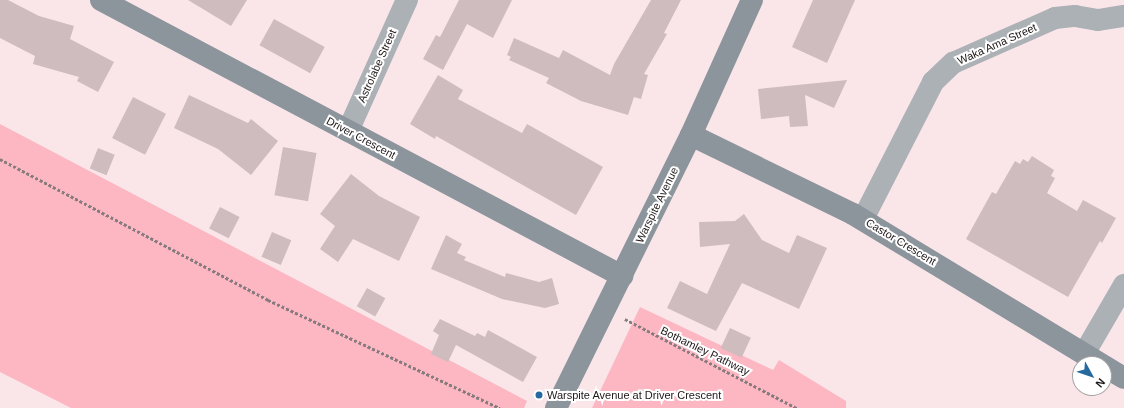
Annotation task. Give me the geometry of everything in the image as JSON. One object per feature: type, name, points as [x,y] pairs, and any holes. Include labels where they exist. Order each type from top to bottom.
[{"type":"street","name":"Driver Crescent","points":[[101,0],[622,276]]},
{"type":"street","name":"Astrolabe Street","points":[[348,131],[407,0]]},
{"type":"street","name":"Warspite Avenue","points":[[556,408],[691,135],[752,0]]},
{"type":"street","name":"Waka Ama Street","points":[[864,220],[933,82],[953,63],[1055,18],[1075,16],[1098,20],[1124,16]]},
{"type":"street","name":"Castor Crescent","points":[[691,135],[864,220],[1088,356]]},
{"type":"street","points":[[1094,356],[1124,285]]},
{"type":"street","points":[[1112,371],[1124,378]]},
{"type":"path","points":[[0,159],[268,300],[500,408]]},
{"type":"path","name":"Bothamley Pathway","points":[[606,308],[796,408]]},
{"type":"shaded area","points":[[0,124],[527,401],[524,408],[71,408],[0,372]]},
{"type":"shaded area","points":[[640,307],[773,370],[779,360],[846,401],[846,408],[592,408]]},
{"type":"building","points":[[0,0],[8,0],[39,16],[74,26],[70,39],[114,62],[98,92],[77,81],[79,77],[33,64],[35,56],[0,38]]},
{"type":"building","points":[[188,0],[247,0],[231,26]]},
{"type":"building","points":[[459,0],[512,0],[493,38],[467,24],[443,70],[423,59],[436,35],[440,37]]},
{"type":"building","points":[[651,0],[681,0],[664,33],[667,34],[644,74],[648,75],[641,99],[634,97],[628,115],[581,101],[546,83],[549,78],[509,60],[511,57],[507,55],[514,38],[559,58],[563,50],[610,75],[614,64]]},
{"type":"building","points":[[813,0],[855,0],[827,63],[792,47]]},
{"type":"building","points":[[274,19],[325,47],[310,73],[259,45]]},
{"type":"building","points":[[438,75],[463,90],[458,99],[522,133],[527,124],[603,167],[576,215],[436,136],[435,139],[410,124]]},
{"type":"building","points":[[847,80],[834,108],[805,95],[808,126],[790,127],[789,116],[761,119],[758,89]]},
{"type":"building","points":[[189,95],[248,123],[251,119],[278,141],[251,175],[218,149],[174,128]]},
{"type":"building","points":[[133,97],[166,114],[145,155],[112,138]]},
{"type":"building","points":[[283,147],[316,153],[308,201],[274,195]]},
{"type":"building","points":[[98,148],[115,155],[106,175],[90,168]]},
{"type":"building","points":[[1032,156],[1054,170],[1051,176],[1055,178],[1047,193],[1077,211],[1083,200],[1116,218],[1102,243],[1100,241],[1068,297],[966,239],[992,192],[996,194],[1015,161],[1020,164],[1023,159],[1028,162]]},
{"type":"building","points":[[351,174],[379,196],[420,217],[399,261],[353,239],[338,262],[320,249],[335,226],[320,214]]},
{"type":"building","points":[[220,207],[240,217],[229,238],[209,228]]},
{"type":"building","points":[[744,214],[762,240],[789,253],[797,235],[827,248],[799,309],[742,283],[716,331],[667,308],[680,281],[707,294],[730,244],[700,247],[699,222],[735,221]]},
{"type":"building","points":[[272,232],[291,240],[281,265],[261,257]]},
{"type":"building","points":[[446,235],[462,244],[457,253],[466,257],[464,260],[505,277],[506,273],[539,282],[552,278],[559,304],[545,308],[502,299],[431,269]]},
{"type":"building","points":[[367,288],[385,298],[375,317],[357,306]]},
{"type":"building","points":[[440,319],[475,336],[477,333],[485,337],[488,330],[537,357],[523,382],[456,345],[448,362],[431,354],[439,335],[433,331]]},
{"type":"building","points":[[730,328],[751,338],[742,358],[721,348]]},
{"type":"place","name":"Warspite Avenue at Driver Crescent","points":[[539,395]]}]
